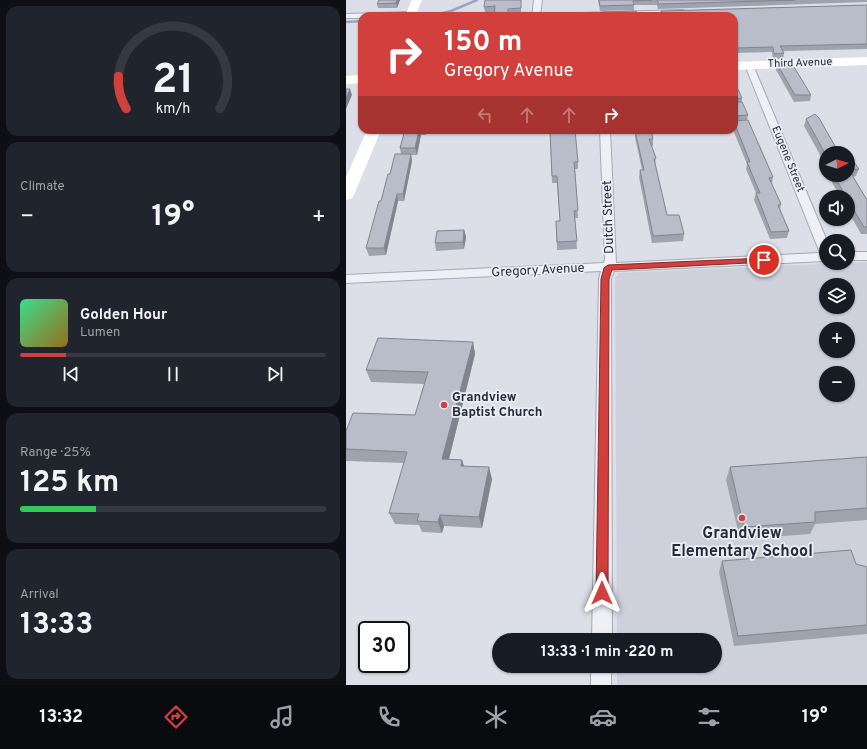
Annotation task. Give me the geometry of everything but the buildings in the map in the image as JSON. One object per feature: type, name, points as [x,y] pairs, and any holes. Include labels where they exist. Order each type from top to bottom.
[{"type":"street","points":[[412,12],[417,0]]},
{"type":"street","points":[[536,12],[538,0]]},
{"type":"street","points":[[346,16],[358,16]]},
{"type":"street","name":"Third Avenue","points":[[738,66],[867,61]]},
{"type":"street","name":"Eugene Street","points":[[749,65],[819,237]]},
{"type":"street","points":[[346,80],[358,79]]},
{"type":"street","points":[[346,195],[372,134]]},
{"type":"street","name":"Dutch Street","points":[[602,633],[605,279],[611,259],[605,134]]},
{"type":"street","points":[[855,256],[867,256]]},
{"type":"street","name":"Gregory Avenue","points":[[346,279],[819,257]]},
{"type":"street","points":[[601,673],[601,685]]},
{"type":"shaded area","name":"Grandview Elementary School","points":[[867,262],[867,685],[617,685],[617,673],[722,673],[722,633],[617,633],[615,278],[619,273],[819,264],[819,270],[855,270],[855,263]]},
{"type":"waterway","points":[[447,12],[477,0]]},
{"type":"waterway","points":[[346,22],[358,21]]},
{"type":"place","name":"Grandview Baptist Church","points":[[444,405]]},
{"type":"place","name":"Grandview Elementary School","points":[[742,518]]},
{"type":"route","points":[[602,593],[605,279],[608,268],[764,260]]}]
